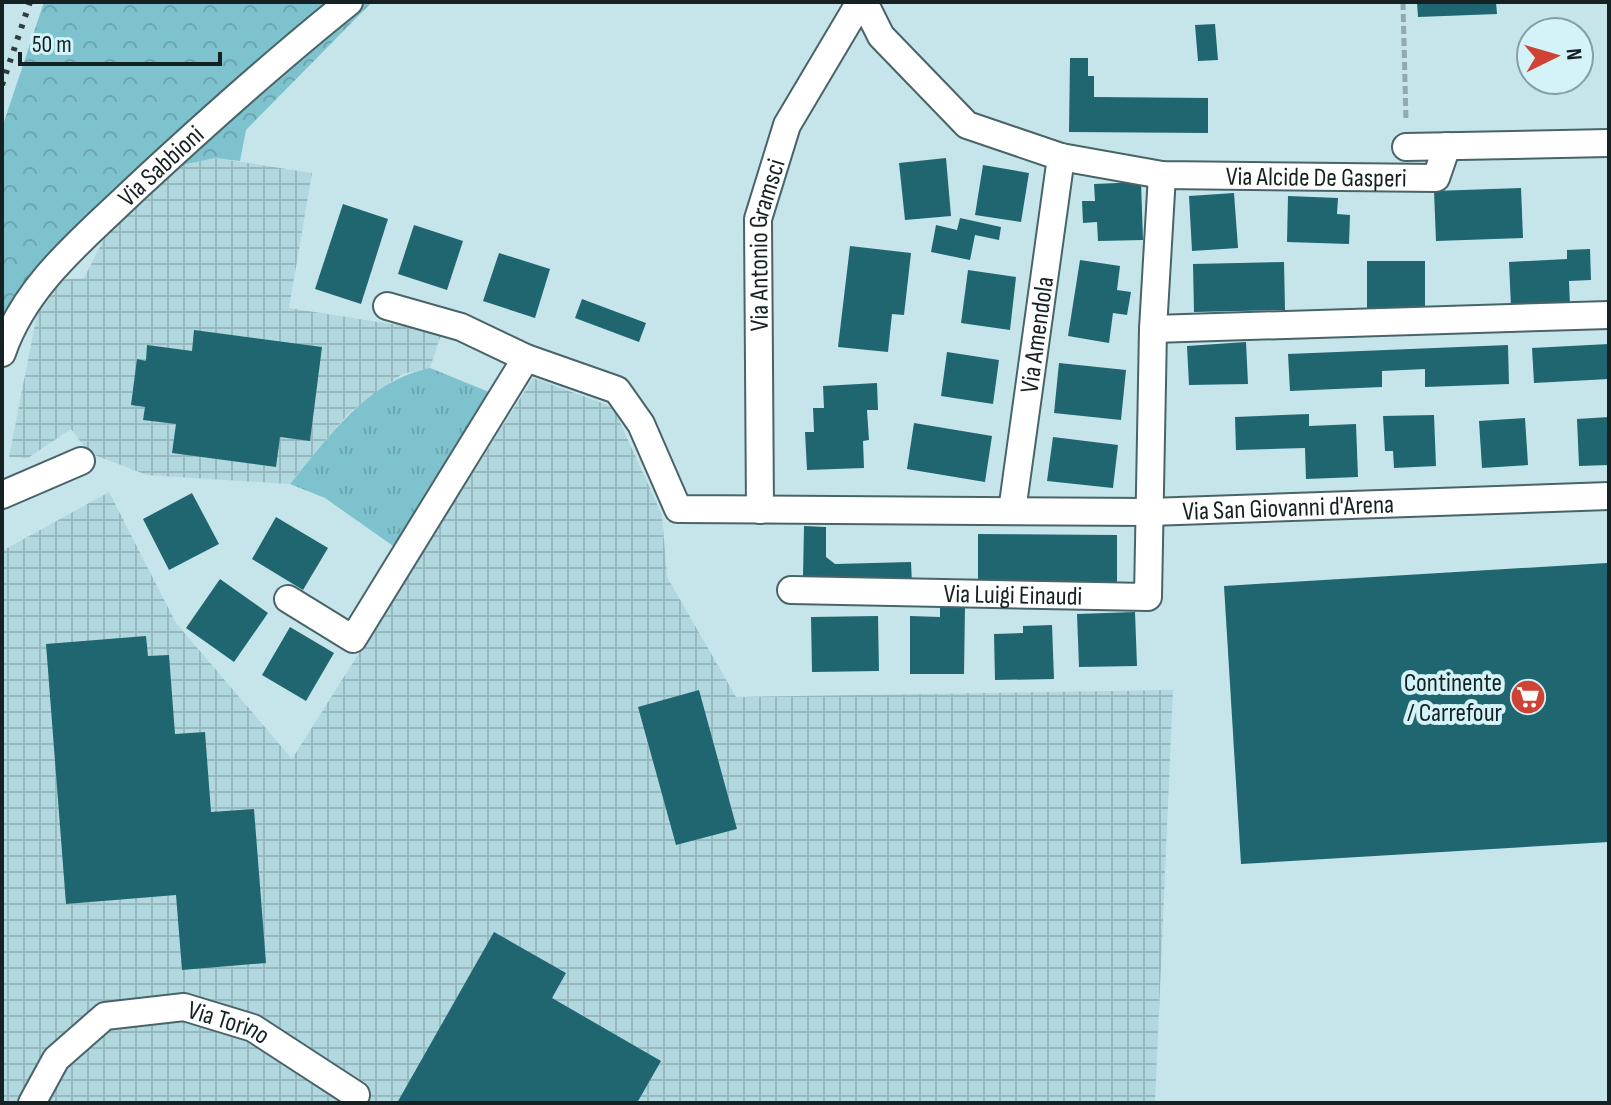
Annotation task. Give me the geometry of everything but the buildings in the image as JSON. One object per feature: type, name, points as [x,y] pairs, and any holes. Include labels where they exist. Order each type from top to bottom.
[{"type":"street","name":"Via Sabbioni","points":[[2,353],[12,323],[53,268],[261,73],[349,2]]},
{"type":"street","points":[[862,2],[881,36],[967,125],[1061,157],[1162,175]]},
{"type":"street","name":"Via Antonio Gramsci","points":[[760,510],[758,219],[787,125],[862,2]]},
{"type":"street","name":"Via Alcide De Gasperi","points":[[1406,147],[1609,143]]},
{"type":"street","name":"Via Alcide De Gasperi","points":[[1162,175],[1436,178],[1447,146]]},
{"type":"street","name":"Via Amendola","points":[[1012,511],[1061,157]]},
{"type":"street","name":"Via San Giovanni d'Arena","points":[[1162,175],[1153,329],[1150,512],[1609,496]]},
{"type":"street","points":[[387,306],[461,327],[526,358],[617,390],[641,424],[678,509],[1150,512]]},
{"type":"street","points":[[1153,329],[1609,315]]},
{"type":"street","points":[[288,599],[353,639],[526,358]]},
{"type":"street","points":[[2,495],[81,461]]},
{"type":"street","name":"Via Luigi Einaudi","points":[[791,590],[1148,597],[1150,512]]},
{"type":"street","name":"Via Torino","points":[[32,1103],[56,1059],[105,1016],[184,1007],[253,1028],[356,1095]]},
{"type":"path","points":[[1403,2],[1406,147]]},
{"type":"shaded area","points":[[215,158],[312,173],[289,308],[442,332],[430,368],[402,374],[348,414],[289,484],[147,475],[89,453],[71,429],[28,458],[9,457],[38,309],[53,280],[84,278],[109,229],[126,210],[182,165]]},
{"type":"shaded area","points":[[533,378],[613,407],[662,515],[667,577],[736,697],[1173,690],[1155,1103],[2,1103],[2,551],[109,492],[176,623],[292,759]]},
{"type":"green space","points":[[44,2],[329,2],[259,59],[50,254],[2,316],[2,128]]},
{"type":"green space","points":[[359,2],[372,2],[246,130],[240,161],[215,158],[182,165],[186,154]]},
{"type":"green space","points":[[430,368],[494,394],[396,548],[325,498],[290,484],[335,430],[368,398],[407,375]]},
{"type":"railway","points":[[2,85],[30,2]]},
{"type":"place","name":"Continente / Carrefour","points":[[1528,697]]}]
